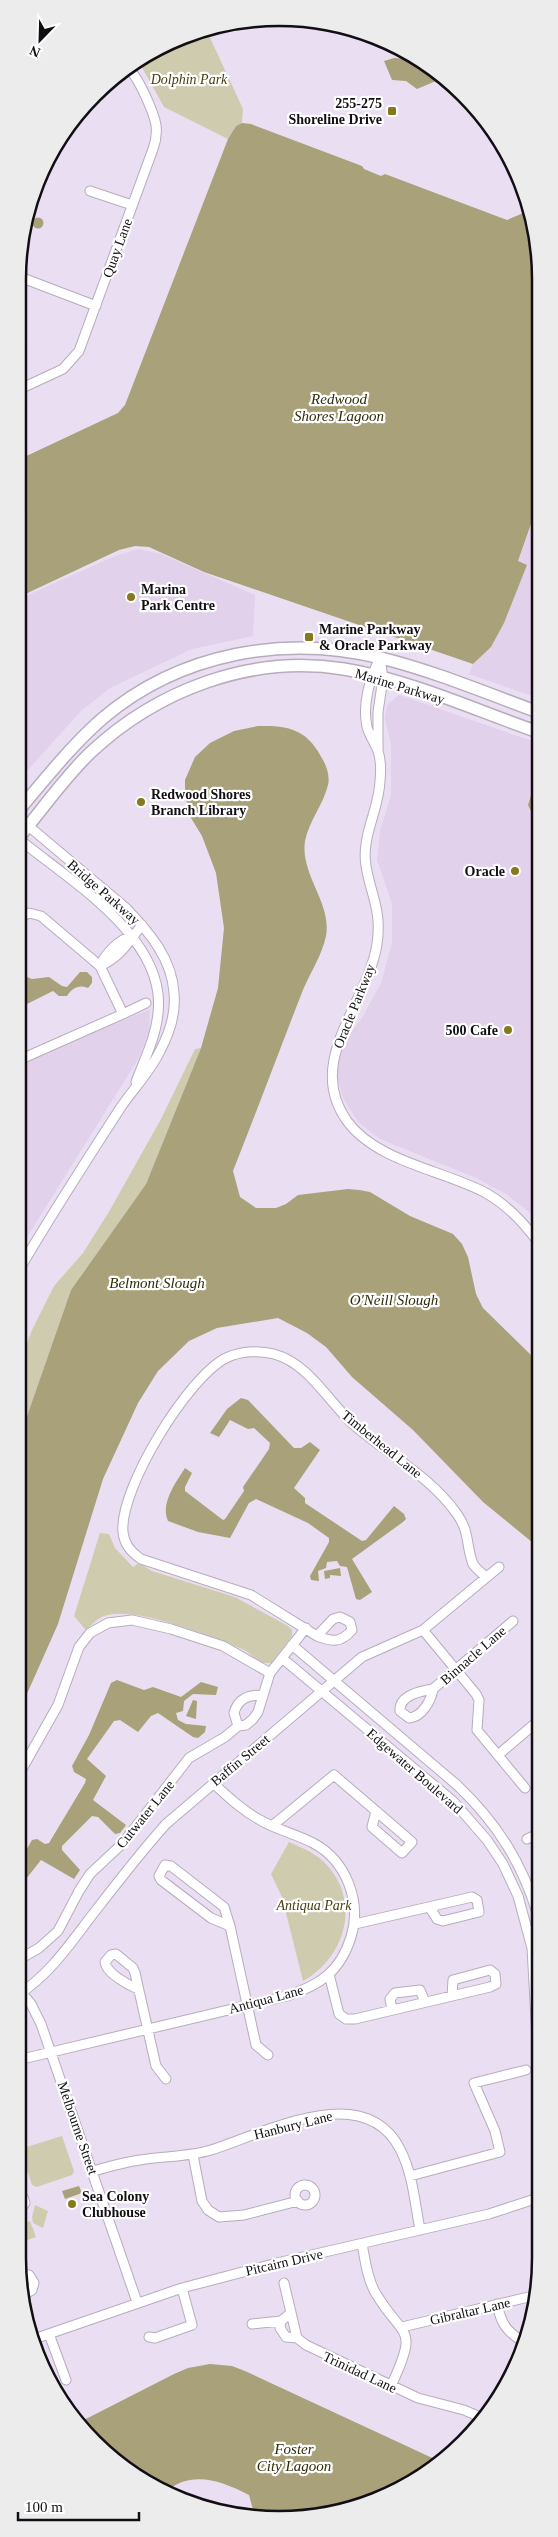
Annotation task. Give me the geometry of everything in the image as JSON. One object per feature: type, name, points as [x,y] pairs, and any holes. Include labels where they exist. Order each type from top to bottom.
[{"type":"main road","name":"Marine Parkway","points":[[26,802],[61,760],[104,718],[143,689],[173,674],[232,655],[289,647],[347,651],[380,658],[532,710]]},
{"type":"main road","name":"Marine Parkway","points":[[26,820],[99,745],[152,706],[181,691],[236,673],[290,666],[318,666],[384,678],[532,730]]},
{"type":"street","name":"Quay Lane","points":[[26,386],[58,371],[73,359],[81,347],[153,149],[156,130],[154,117],[136,78],[132,74]]},
{"type":"street","points":[[90,191],[132,205]]},
{"type":"street","points":[[26,279],[96,306]]},
{"type":"street","name":"Oracle Parkway","points":[[380,658],[372,676],[365,711],[367,728],[381,762],[379,795],[368,828],[366,849],[366,866],[378,911],[377,943],[370,973],[336,1046],[332,1064],[332,1086],[338,1104],[348,1122],[372,1145],[485,1193],[510,1210],[532,1235]]},
{"type":"street","name":"Oracle Parkway","points":[[378,751],[378,712],[384,678],[380,658]]},
{"type":"street","name":"Bridge Parkway","points":[[26,824],[128,909],[142,924],[157,943],[168,966],[174,993],[174,1008],[160,1051],[153,1065],[134,1087],[26,1258]]},
{"type":"street","name":"Bridge Parkway","points":[[26,844],[107,910],[133,936],[146,954],[158,991],[159,1011],[156,1027],[134,1087]]},
{"type":"street","points":[[26,915],[41,916],[100,966],[123,1014]]},
{"type":"street","points":[[100,966],[128,946],[142,924]]},
{"type":"street","points":[[26,1057],[146,1003]]},
{"type":"street","name":"Timberhead Lane","points":[[317,1636],[245,1593],[142,1559],[129,1549],[123,1534],[124,1518],[135,1481],[157,1439],[194,1387],[211,1368],[232,1356],[250,1352],[274,1354],[289,1360],[303,1370],[356,1426],[413,1468],[447,1500],[462,1521],[469,1539],[474,1565],[486,1578]]},
{"type":"street","name":"Baffin Street","points":[[26,1988],[34,1985],[53,1967],[144,1849],[166,1824],[212,1783],[362,1657],[423,1630],[499,1567]]},
{"type":"street","points":[[26,1762],[58,1705],[79,1647],[90,1633],[108,1623],[132,1620],[171,1629],[222,1646],[270,1672]]},
{"type":"street","name":"Binnacle Lane","points":[[433,1689],[513,1621]]},
{"type":"street","name":"Cutwater Lane","points":[[26,1955],[39,1948],[58,1931],[78,1891],[90,1874],[123,1843],[189,1758],[225,1737],[238,1726],[246,1725],[258,1712],[270,1672],[306,1628]]},
{"type":"street","points":[[423,1630],[479,1700],[477,1730],[525,1788]]},
{"type":"street","name":"Edgewater Boulevard","points":[[292,1646],[471,1798],[503,1836],[532,1886]]},
{"type":"street","name":"Edgewater Boulevard","points":[[282,1658],[463,1811],[487,1840],[503,1864],[518,1896],[532,1948]]},
{"type":"street","points":[[238,1726],[234,1713],[240,1702],[249,1695],[262,1695]]},
{"type":"street","points":[[498,1755],[532,1726]]},
{"type":"street","points":[[272,1826],[334,1775],[376,1811],[412,1842],[402,1853],[372,1827],[376,1811]]},
{"type":"street","name":"Antiqua Lane","points":[[26,2058],[307,1989],[329,1974],[344,1955],[355,1924],[353,1897],[348,1882],[337,1863],[312,1843],[272,1826],[236,1805],[212,1783]]},
{"type":"street","points":[[527,1839],[532,1837]]},
{"type":"street","points":[[230,1926],[211,1918],[161,1880],[159,1876],[165,1865],[171,1866],[224,1907],[230,1926],[256,2044],[268,2055]]},
{"type":"street","points":[[518,1896],[532,1890]]},
{"type":"street","points":[[355,1924],[472,1897],[477,1900],[479,1912],[443,1922],[437,1919],[430,1908]]},
{"type":"street","points":[[329,1974],[337,2006],[342,2017],[355,2019],[425,2002],[452,1996],[494,1986],[495,1974],[490,1970],[456,1978],[452,1983],[452,1996]]},
{"type":"street","points":[[138,1989],[156,2066],[166,2079]]},
{"type":"street","points":[[392,2010],[390,2000],[396,1993],[420,1990],[425,2002]]},
{"type":"street","name":"Melbourne Street","points":[[26,2002],[41,2024],[51,2051],[136,2302]]},
{"type":"street","points":[[410,2176],[500,2152],[495,2130],[474,2083],[526,2070]]},
{"type":"street","name":"Hanbury Lane","points":[[93,2172],[140,2160],[193,2155],[264,2130],[333,2114],[358,2115],[383,2127],[400,2148],[410,2176],[420,2230]]},
{"type":"street","points":[[193,2155],[202,2201],[208,2210],[219,2217],[244,2215],[298,2201]]},
{"type":"street","name":"Pitcairn Drive","points":[[39,2337],[136,2302],[182,2288],[489,2214],[532,2200]]},
{"type":"street","points":[[362,2244],[374,2289],[402,2327],[407,2348],[391,2386]]},
{"type":"street","points":[[27,2275],[34,2283],[32,2290],[28,2292]]},
{"type":"street","points":[[284,2283],[297,2338]]},
{"type":"street","points":[[149,2337],[155,2338],[192,2325],[182,2288]]},
{"type":"street","name":"Gibraltar Lane","points":[[402,2327],[529,2297]]},
{"type":"street","points":[[497,2304],[503,2325],[508,2332],[518,2339]]},
{"type":"street","points":[[252,2324],[280,2321],[291,2313]]},
{"type":"street","name":"Trinidad Lane","points":[[280,2321],[283,2335],[297,2338],[317,2351],[418,2398],[464,2410],[477,2416]]},
{"type":"street","points":[[49,2334],[66,2380]]},
{"type":"shaded area","points":[[532,523],[532,696],[469,674],[473,664],[491,647],[504,623],[527,565],[518,562]]},
{"type":"shaded area","points":[[139,549],[161,554],[255,595],[253,636],[192,649],[110,688],[80,712],[26,772],[26,596],[115,556]]},
{"type":"shaded area","points":[[399,695],[532,741],[532,1216],[506,1194],[476,1178],[380,1139],[358,1122],[343,1098],[336,1072],[342,1044],[362,1018],[381,983],[392,943],[392,904],[377,860],[380,831],[391,795],[391,744],[385,719],[387,705]]},
{"type":"shaded area","points":[[150,1009],[149,1031],[140,1056],[26,1239],[26,1062]]},
{"type":"green space","name":"Dolphin Park","points":[[209,36],[243,109],[242,123],[236,126],[228,139],[164,107],[142,67],[182,45]]},
{"type":"green space","points":[[201,1048],[146,1184],[71,1290],[26,1419],[26,1345],[32,1330],[54,1286],[83,1253],[110,1210],[161,1119],[195,1049]]},
{"type":"green space","points":[[100,1533],[109,1534],[115,1548],[133,1567],[139,1563],[152,1571],[235,1597],[288,1626],[292,1630],[292,1636],[271,1663],[265,1663],[258,1661],[242,1649],[213,1637],[153,1618],[117,1614],[104,1616],[86,1630],[74,1616]]},
{"type":"green space","name":"Antiqua Park","points":[[289,1842],[311,1852],[323,1861],[335,1876],[343,1892],[345,1909],[344,1926],[339,1942],[330,1957],[318,1970],[303,1981],[282,1897],[271,1874]]},
{"type":"green space","points":[[62,2136],[74,2171],[72,2175],[37,2187],[32,2185],[26,2167],[26,2147]]},
{"type":"green space","points":[[35,2205],[48,2211],[43,2228],[33,2223],[32,2217]]},
{"type":"green space","points":[[30,2221],[36,2237],[26,2241],[26,2222]]},
{"type":"water","points":[[394,58],[404,60],[436,81],[417,89],[406,81],[392,80],[384,61]]},
{"type":"water","name":"Redwood Shores Lagoon","points":[[242,123],[251,124],[362,166],[364,169],[381,176],[385,174],[507,220],[523,213],[530,246],[532,279],[532,524],[518,561],[527,565],[504,623],[491,647],[473,664],[204,572],[149,547],[135,546],[119,550],[26,594],[26,456],[118,413],[125,405],[228,139],[236,126]]},
{"type":"water","points":[[40,218],[43,221],[42,227],[34,227],[34,219]]},
{"type":"water","points":[[258,726],[269,726],[289,728],[297,731],[311,742],[317,750],[327,769],[329,779],[323,799],[305,841],[307,866],[325,912],[326,936],[301,995],[233,1171],[240,1197],[256,1208],[276,1208],[286,1204],[298,1195],[348,1189],[370,1192],[410,1216],[453,1234],[462,1244],[468,1257],[476,1294],[483,1308],[532,1357],[532,1542],[483,1502],[413,1430],[352,1377],[326,1347],[307,1333],[278,1318],[217,1328],[189,1341],[158,1371],[138,1403],[103,1479],[58,1624],[26,1696],[26,1419],[71,1290],[146,1184],[201,1048],[218,988],[224,928],[216,873],[202,836],[191,818],[185,796],[185,780],[195,757],[210,743],[234,731]]},
{"type":"water","points":[[532,793],[532,811],[528,805]]},
{"type":"water","points":[[80,972],[87,972],[92,977],[92,983],[88,988],[82,986],[76,988],[67,996],[59,996],[53,991],[26,1004],[26,976],[32,979],[49,977],[62,986],[67,987]]},
{"type":"water","points":[[241,1398],[248,1400],[294,1448],[301,1448],[310,1442],[320,1450],[294,1488],[305,1498],[305,1503],[362,1541],[366,1540],[394,1506],[404,1514],[406,1519],[403,1522],[352,1559],[372,1592],[360,1600],[356,1599],[347,1567],[340,1566],[337,1561],[327,1562],[326,1568],[318,1571],[319,1581],[311,1580],[310,1576],[329,1542],[329,1538],[308,1523],[256,1499],[249,1503],[230,1538],[198,1532],[168,1521],[166,1514],[167,1500],[185,1468],[192,1473],[185,1491],[223,1520],[244,1491],[243,1487],[269,1449],[270,1443],[254,1428],[248,1429],[230,1420],[219,1437],[210,1433],[227,1409]]},
{"type":"water","points":[[340,1568],[341,1576],[330,1575],[330,1578],[325,1579],[324,1571]]},
{"type":"water","points":[[117,1680],[144,1690],[153,1687],[181,1697],[201,1682],[218,1687],[216,1695],[193,1694],[184,1701],[183,1711],[176,1713],[178,1720],[186,1724],[206,1726],[205,1732],[198,1738],[193,1737],[158,1713],[151,1716],[138,1732],[120,1720],[114,1721],[87,1759],[106,1776],[93,1800],[126,1825],[120,1833],[115,1834],[98,1817],[92,1816],[62,1846],[62,1850],[80,1870],[74,1879],[41,1860],[26,1879],[26,1850],[32,1840],[37,1839],[45,1844],[49,1843],[85,1783],[86,1779],[74,1772],[72,1766],[89,1735],[111,1683]]},
{"type":"water","points":[[193,1700],[197,1701],[196,1719],[186,1716]]},
{"type":"water","points":[[79,2186],[82,2193],[65,2199],[62,2191]]},
{"type":"water","name":"Foster City Lagoon","points":[[210,2364],[232,2366],[434,2459],[405,2477],[376,2492],[312,2509],[279,2511],[253,2509],[249,2495],[228,2485],[206,2480],[195,2479],[185,2481],[173,2488],[125,2459],[100,2437],[85,2420],[188,2368]]},
{"type":"place","name":"255-275 Shoreline Drive","points":[[392,111]]},
{"type":"place","name":"Marina Park Centre","points":[[131,597]]},
{"type":"place","name":"Marine Parkway & Oracle Parkway","points":[[309,637]]},
{"type":"place","name":"Redwood Shores Branch Library","points":[[141,802]]},
{"type":"place","name":"Oracle","points":[[515,871]]},
{"type":"place","name":"500 Cafe","points":[[508,1030]]},
{"type":"place","name":"Sea Colony Clubhouse","points":[[72,2204]]},
{"type":"water label","name":"Belmont Slough","points":[[157,1283]]},
{"type":"water label","name":"O'Neill Slough","points":[[394,1300]]}]
